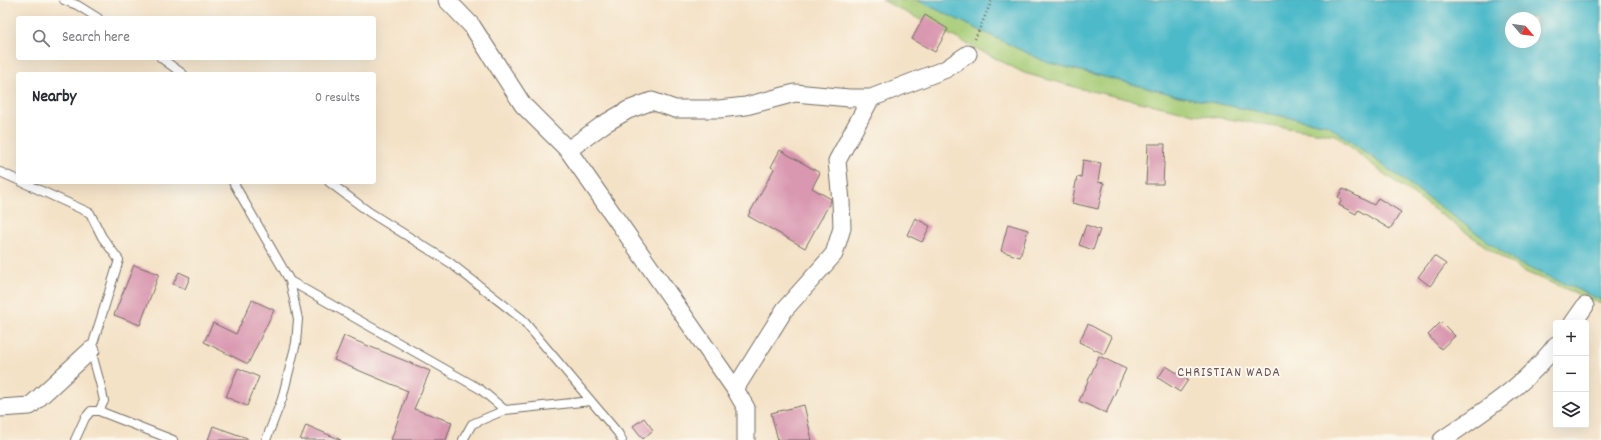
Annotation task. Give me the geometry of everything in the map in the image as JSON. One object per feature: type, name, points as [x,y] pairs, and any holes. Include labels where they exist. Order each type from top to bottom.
[{"type":"street","points":[[447,0],[472,26],[523,105],[568,150],[735,388],[746,408],[746,440]]},
{"type":"street","points":[[568,150],[604,124],[628,110],[652,101],[675,109],[719,109],[746,106],[795,93],[849,98],[871,98],[946,69],[968,54]]},
{"type":"street","points":[[735,388],[785,309],[834,254],[842,228],[842,201],[837,161],[871,98]]},
{"type":"street","points":[[1575,320],[1585,306]]},
{"type":"street","points":[[1442,440],[1514,390],[1545,360],[1553,349]]},
{"type":"street","points":[[0,408],[30,406],[91,350]]},
{"type":"lane","points":[[64,0],[77,5],[95,16]]},
{"type":"lane","points":[[164,60],[180,72]]},
{"type":"lane","points":[[0,172],[16,179]]},
{"type":"lane","points":[[26,184],[90,213],[102,237],[119,260],[91,350],[104,401],[99,412]]},
{"type":"lane","points":[[234,184],[290,281],[298,319],[296,343],[282,399],[266,440]]},
{"type":"lane","points":[[332,184],[369,212],[449,262],[522,319],[592,401],[622,440]]},
{"type":"lane","points":[[290,281],[480,389],[504,410]]},
{"type":"lane","points":[[463,440],[472,424],[504,410],[592,401]]},
{"type":"lane","points":[[75,440],[85,418],[91,411],[99,412],[173,440]]},
{"type":"path","points":[[968,54],[992,0]]},
{"type":"green space","points":[[882,0],[917,0],[1046,62],[1179,96],[1328,125],[1518,263],[1601,300],[1601,304],[1523,271],[1488,248],[1380,171],[1336,135],[1194,114],[1082,89],[1024,73]]},
{"type":"water","points":[[917,0],[1601,0],[1601,300],[1518,263],[1328,125],[1179,96],[1046,62]]},
{"type":"building","points":[[925,15],[948,29],[935,52],[912,39]]},
{"type":"building","points":[[1148,144],[1165,144],[1163,184],[1146,184]]},
{"type":"building","points":[[780,150],[820,173],[812,188],[831,199],[805,248],[748,216],[774,169],[771,167]]},
{"type":"building","points":[[1083,160],[1101,163],[1098,182],[1104,183],[1098,209],[1072,203],[1077,177],[1081,178]]},
{"type":"building","points":[[1343,189],[1374,205],[1378,198],[1401,212],[1390,229],[1358,210],[1356,214],[1339,205],[1342,200],[1338,197]]},
{"type":"building","points":[[915,218],[930,226],[922,242],[907,235]]},
{"type":"building","points":[[1008,224],[1028,230],[1020,257],[1001,251]]},
{"type":"building","points":[[1086,225],[1100,230],[1093,250],[1079,245]]},
{"type":"building","points":[[1434,256],[1446,264],[1430,286],[1418,277]]},
{"type":"building","points":[[134,265],[159,274],[140,325],[114,315]]},
{"type":"building","points":[[179,272],[190,277],[185,289],[173,284]]},
{"type":"building","points":[[252,300],[274,310],[248,364],[204,342],[213,323],[236,334]]},
{"type":"building","points":[[1441,322],[1455,336],[1441,349],[1428,335]]},
{"type":"building","points":[[1088,324],[1112,337],[1104,354],[1079,342]]},
{"type":"building","points":[[344,336],[430,371],[414,409],[452,422],[446,440],[391,440],[408,391],[334,360]]},
{"type":"building","points":[[1099,356],[1126,369],[1106,413],[1079,401]]},
{"type":"building","points":[[1166,366],[1188,380],[1180,392],[1158,378]]},
{"type":"building","points":[[238,368],[259,377],[247,406],[226,397]]},
{"type":"building","points":[[804,405],[812,440],[778,440],[771,413]]},
{"type":"building","points":[[644,418],[653,430],[643,439],[633,426]]},
{"type":"building","points":[[306,425],[341,440],[300,440]]},
{"type":"building","points":[[213,426],[247,438],[247,440],[208,440]]},
{"type":"district","name":"CHRISTIAN WADA","points":[[1229,373]]}]
